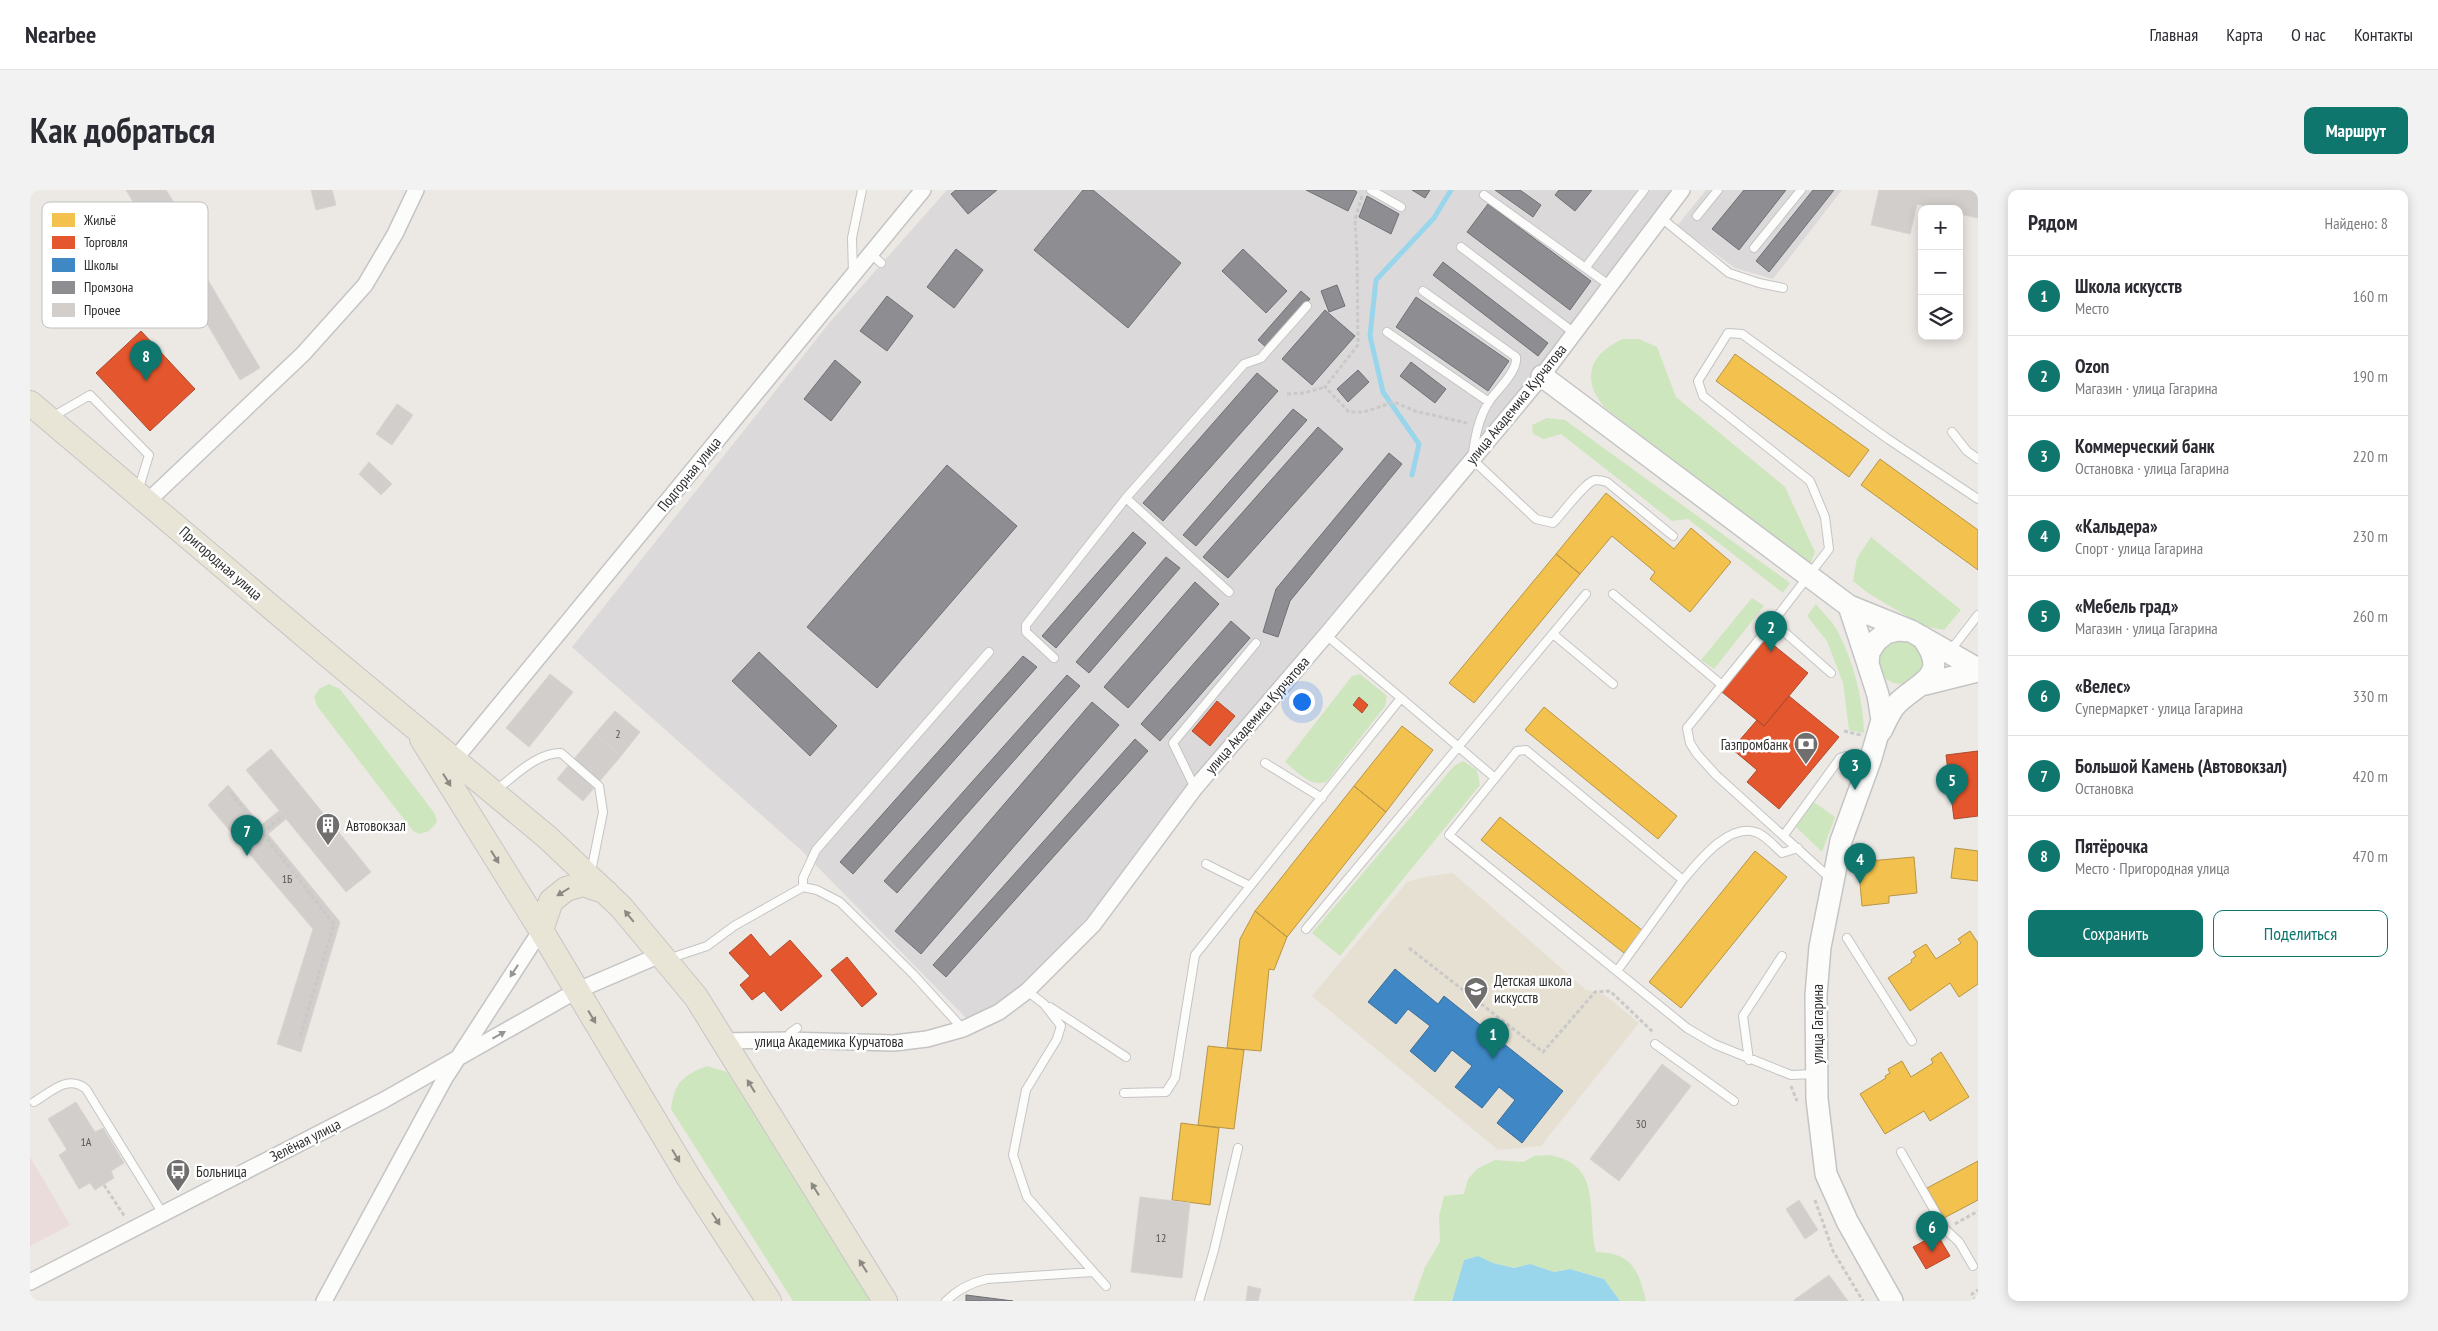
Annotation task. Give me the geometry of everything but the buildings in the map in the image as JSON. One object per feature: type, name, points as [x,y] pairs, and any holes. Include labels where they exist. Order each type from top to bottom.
[{"type":"main road","name":"Пригородная улица","points":[[30,402],[323,651],[494,792],[621,906],[696,997],[885,1301]]},
{"type":"main road","points":[[412,723],[541,930],[576,992],[689,1178],[769,1301]]},
{"type":"main road","points":[[541,930],[551,901],[566,889],[583,884],[598,884]]},
{"type":"street","points":[[142,497],[303,354],[365,285],[395,234],[416,190]]},
{"type":"street","name":"Подгорная улица","points":[[455,759],[853,275],[876,258],[923,190]]},
{"type":"street","name":"улица Академика Курчатова","points":[[723,1041],[792,1034],[894,1043],[927,1039],[963,1029],[999,1012],[1027,991],[1093,925],[1194,788],[1326,635],[1542,376],[1682,190]]},
{"type":"street","points":[[1542,376],[1849,606],[1916,634],[1978,670]]},
{"type":"street","points":[[1849,606],[1880,707],[1882,720],[1878,738]]},
{"type":"street","points":[[1878,738],[1894,707],[1920,688],[1931,672],[1933,660],[1929,648],[1916,634],[1898,630],[1886,633],[1876,640],[1869,652],[1869,670],[1879,687],[1890,693],[1903,694],[1920,688],[1978,670]]},
{"type":"street","name":"улица Гагарина","points":[[1878,738],[1841,841],[1832,880],[1820,947],[1817,976],[1817,1074],[1826,1174],[1847,1221],[1892,1301]]},
{"type":"street","points":[[324,1301],[457,1059],[541,930]]},
{"type":"street","name":"Зелёная улица","points":[[30,1282],[384,1100],[576,992],[662,957]]},
{"type":"lane","points":[[853,275],[852,238],[862,190]]},
{"type":"lane","points":[[1371,190],[1401,207]]},
{"type":"lane","points":[[1586,267],[1644,190]]},
{"type":"lane","points":[[1697,216],[1718,190]]},
{"type":"lane","points":[[1754,248],[1801,190]]},
{"type":"lane","points":[[1484,195],[1609,285]]},
{"type":"lane","points":[[1660,217],[1729,273],[1759,284],[1783,288]]},
{"type":"lane","points":[[1461,247],[1574,332]]},
{"type":"lane","points":[[1423,291],[1516,358],[1514,368],[1489,402],[1478,425],[1472,459],[1536,519],[1553,523],[1567,510],[1584,485],[1595,480],[1607,482],[1673,536]]},
{"type":"lane","points":[[1054,658],[1026,632],[1026,624],[1126,498],[1244,364],[1261,358],[1307,306]]},
{"type":"lane","points":[[1387,332],[1489,402]]},
{"type":"lane","points":[[1832,880],[1716,775],[1697,754],[1690,743],[1687,728],[1774,622],[1829,549],[1825,517],[1810,481],[1703,396],[1698,381],[1728,333],[1742,334],[1888,439],[1978,499]]},
{"type":"lane","points":[[50,419],[90,394],[149,455],[142,497]]},
{"type":"lane","points":[[1952,432],[1967,451],[1978,459]]},
{"type":"lane","points":[[1126,498],[1229,592]]},
{"type":"lane","points":[[1306,929],[1586,594]]},
{"type":"lane","points":[[1613,594],[1722,685]]},
{"type":"lane","points":[[1948,653],[1978,615]]},
{"type":"lane","points":[[1774,622],[1831,673]]},
{"type":"lane","points":[[1553,634],[1613,684]]},
{"type":"lane","points":[[1326,635],[1495,778]]},
{"type":"lane","points":[[1194,788],[1173,743],[1256,643]]},
{"type":"lane","points":[[803,887],[802,878],[816,850],[989,652]]},
{"type":"lane","points":[[1124,1093],[1166,1092],[1175,1078],[1195,955],[1401,698]]},
{"type":"lane","points":[[1683,880],[1526,750],[1518,750],[1449,835],[1687,1028],[1714,1044],[1749,1060],[1791,1075],[1817,1074]]},
{"type":"lane","points":[[494,792],[540,757],[551,753],[561,753],[599,786],[603,812],[598,884]]},
{"type":"lane","points":[[1784,835],[1840,758],[1846,756],[1870,761]]},
{"type":"lane","points":[[1265,762],[1322,798]]},
{"type":"lane","points":[[1617,971],[1683,880],[1710,848],[1744,830],[1759,834],[1782,853],[1798,848]]},
{"type":"lane","points":[[1206,864],[1250,886]]},
{"type":"lane","points":[[662,957],[707,946],[734,926],[803,887],[817,890],[840,902],[914,974],[963,1029]]},
{"type":"lane","points":[[1847,938],[1912,1041]]},
{"type":"lane","points":[[1749,1060],[1744,1016],[1782,956]]},
{"type":"lane","points":[[1027,991],[1126,1057]]},
{"type":"lane","points":[[1044,1004],[1061,1026],[1057,1038],[1026,1090],[1013,1155],[1027,1197],[1106,1286]]},
{"type":"lane","points":[[1655,1044],[1734,1101]]},
{"type":"lane","points":[[34,1102],[68,1082],[78,1082],[86,1089],[163,1214]]},
{"type":"lane","points":[[1199,1301],[1214,1250],[1238,1148]]},
{"type":"lane","points":[[1901,1152],[1946,1229],[1959,1242],[1973,1266]]},
{"type":"lane","points":[[946,1301],[955,1292],[970,1283],[987,1279],[1093,1272]]},
{"type":"path","points":[[1287,394],[1304,393],[1325,387],[1358,346],[1355,220],[1364,190]]},
{"type":"path","points":[[1325,387],[1350,412],[1364,412],[1394,402],[1415,411],[1478,425]]},
{"type":"path","points":[[231,794],[334,924],[300,1036]]},
{"type":"path","points":[[262,833],[283,816]]},
{"type":"path","points":[[1409,948],[1543,1052],[1595,992]]},
{"type":"path","points":[[104,1185],[126,1220]]},
{"type":"path","points":[[1946,1229],[1978,1211]]},
{"type":"path","points":[[1976,1301],[1972,1294],[1978,1290]]},
{"type":"shaded area","points":[[947,190],[1684,190],[1113,889],[1044,965],[1000,1007],[969,1021],[801,850],[572,647],[830,322]]},
{"type":"shaded area","points":[[1706,190],[1842,190],[1773,279],[1735,268],[1677,226]]},
{"type":"shaded area","name":"Детская школа искусств","points":[[1453,873],[1586,990],[1605,995],[1639,1023],[1541,1146],[1498,1150],[1312,996],[1407,882],[1424,877]]},
{"type":"shaded area","points":[[30,1157],[70,1225],[30,1246]]},
{"type":"green space","points":[[1623,339],[1639,339],[1657,347],[1676,397],[1785,487],[1815,552],[1810,565],[1604,407],[1593,388],[1592,369],[1598,356]]},
{"type":"green space","points":[[1547,418],[1565,420],[1790,583],[1783,593],[1688,519],[1672,521],[1561,434],[1544,439],[1533,434],[1532,425]]},
{"type":"green space","points":[[1871,537],[1961,610],[1944,630],[1923,626],[1868,593],[1853,581],[1857,558]]},
{"type":"green space","points":[[1752,598],[1764,606],[1714,669],[1701,660]]},
{"type":"green space","points":[[1816,604],[1836,628],[1849,656],[1860,694],[1864,733],[1849,730],[1843,683],[1827,641],[1807,616]]},
{"type":"green space","points":[[1896,640],[1904,640],[1916,646],[1922,662],[1916,678],[1904,684],[1896,684],[1884,678],[1878,666],[1878,658],[1884,646]]},
{"type":"green space","points":[[1360,674],[1387,696],[1385,706],[1327,781],[1315,783],[1304,778],[1285,762],[1352,676]]},
{"type":"green space","points":[[329,684],[340,689],[435,814],[437,822],[429,831],[420,834],[413,831],[317,706],[314,697],[319,689]]},
{"type":"green space","points":[[1463,761],[1477,770],[1480,785],[1340,956],[1312,933],[1454,766]]},
{"type":"green space","points":[[1814,802],[1835,817],[1822,852],[1796,827]]},
{"type":"green space","points":[[707,1066],[727,1072],[870,1301],[793,1301],[671,1109],[675,1092],[681,1081],[691,1073]]},
{"type":"green space","points":[[1549,1155],[1566,1160],[1578,1168],[1585,1179],[1589,1192],[1596,1252],[1608,1253],[1626,1260],[1640,1280],[1646,1301],[1620,1301],[1604,1279],[1570,1269],[1554,1272],[1530,1264],[1514,1268],[1493,1263],[1478,1256],[1464,1260],[1452,1301],[1413,1301],[1425,1267],[1440,1242],[1439,1216],[1444,1196],[1464,1194],[1468,1179],[1477,1169],[1495,1160],[1523,1162],[1534,1156]]},
{"type":"water","points":[[1478,1256],[1493,1263],[1514,1268],[1530,1264],[1554,1272],[1570,1269],[1604,1279],[1620,1301],[1452,1301],[1464,1260]]},
{"type":"waterway","points":[[1412,475],[1419,444],[1383,392],[1370,336],[1376,280],[1434,218],[1451,190]]},
{"type":"place","name":"Пятёрочка","points":[[146,381]]},
{"type":"place","name":"Ozon","points":[[1771,652]]},
{"type":"place","name":"Газпромбанк","points":[[1806,765]]},
{"type":"place","name":"Коммерческий банк","points":[[1855,790]]},
{"type":"place","name":"«Мебель град»","points":[[1952,805]]},
{"type":"place","name":"Автовокзал","points":[[328,846]]},
{"type":"place","name":"Большой Камень (Автовокзал)","points":[[247,856]]},
{"type":"place","name":"«Кальдера»","points":[[1860,884]]},
{"type":"place","name":"Детская школа искусств","points":[[1476,1010]]},
{"type":"place","name":"Школа искусств","points":[[1493,1059]]},
{"type":"place","name":"Больница","points":[[178,1192]]},
{"type":"place","name":"«Велес»","points":[[1932,1252]]}]
